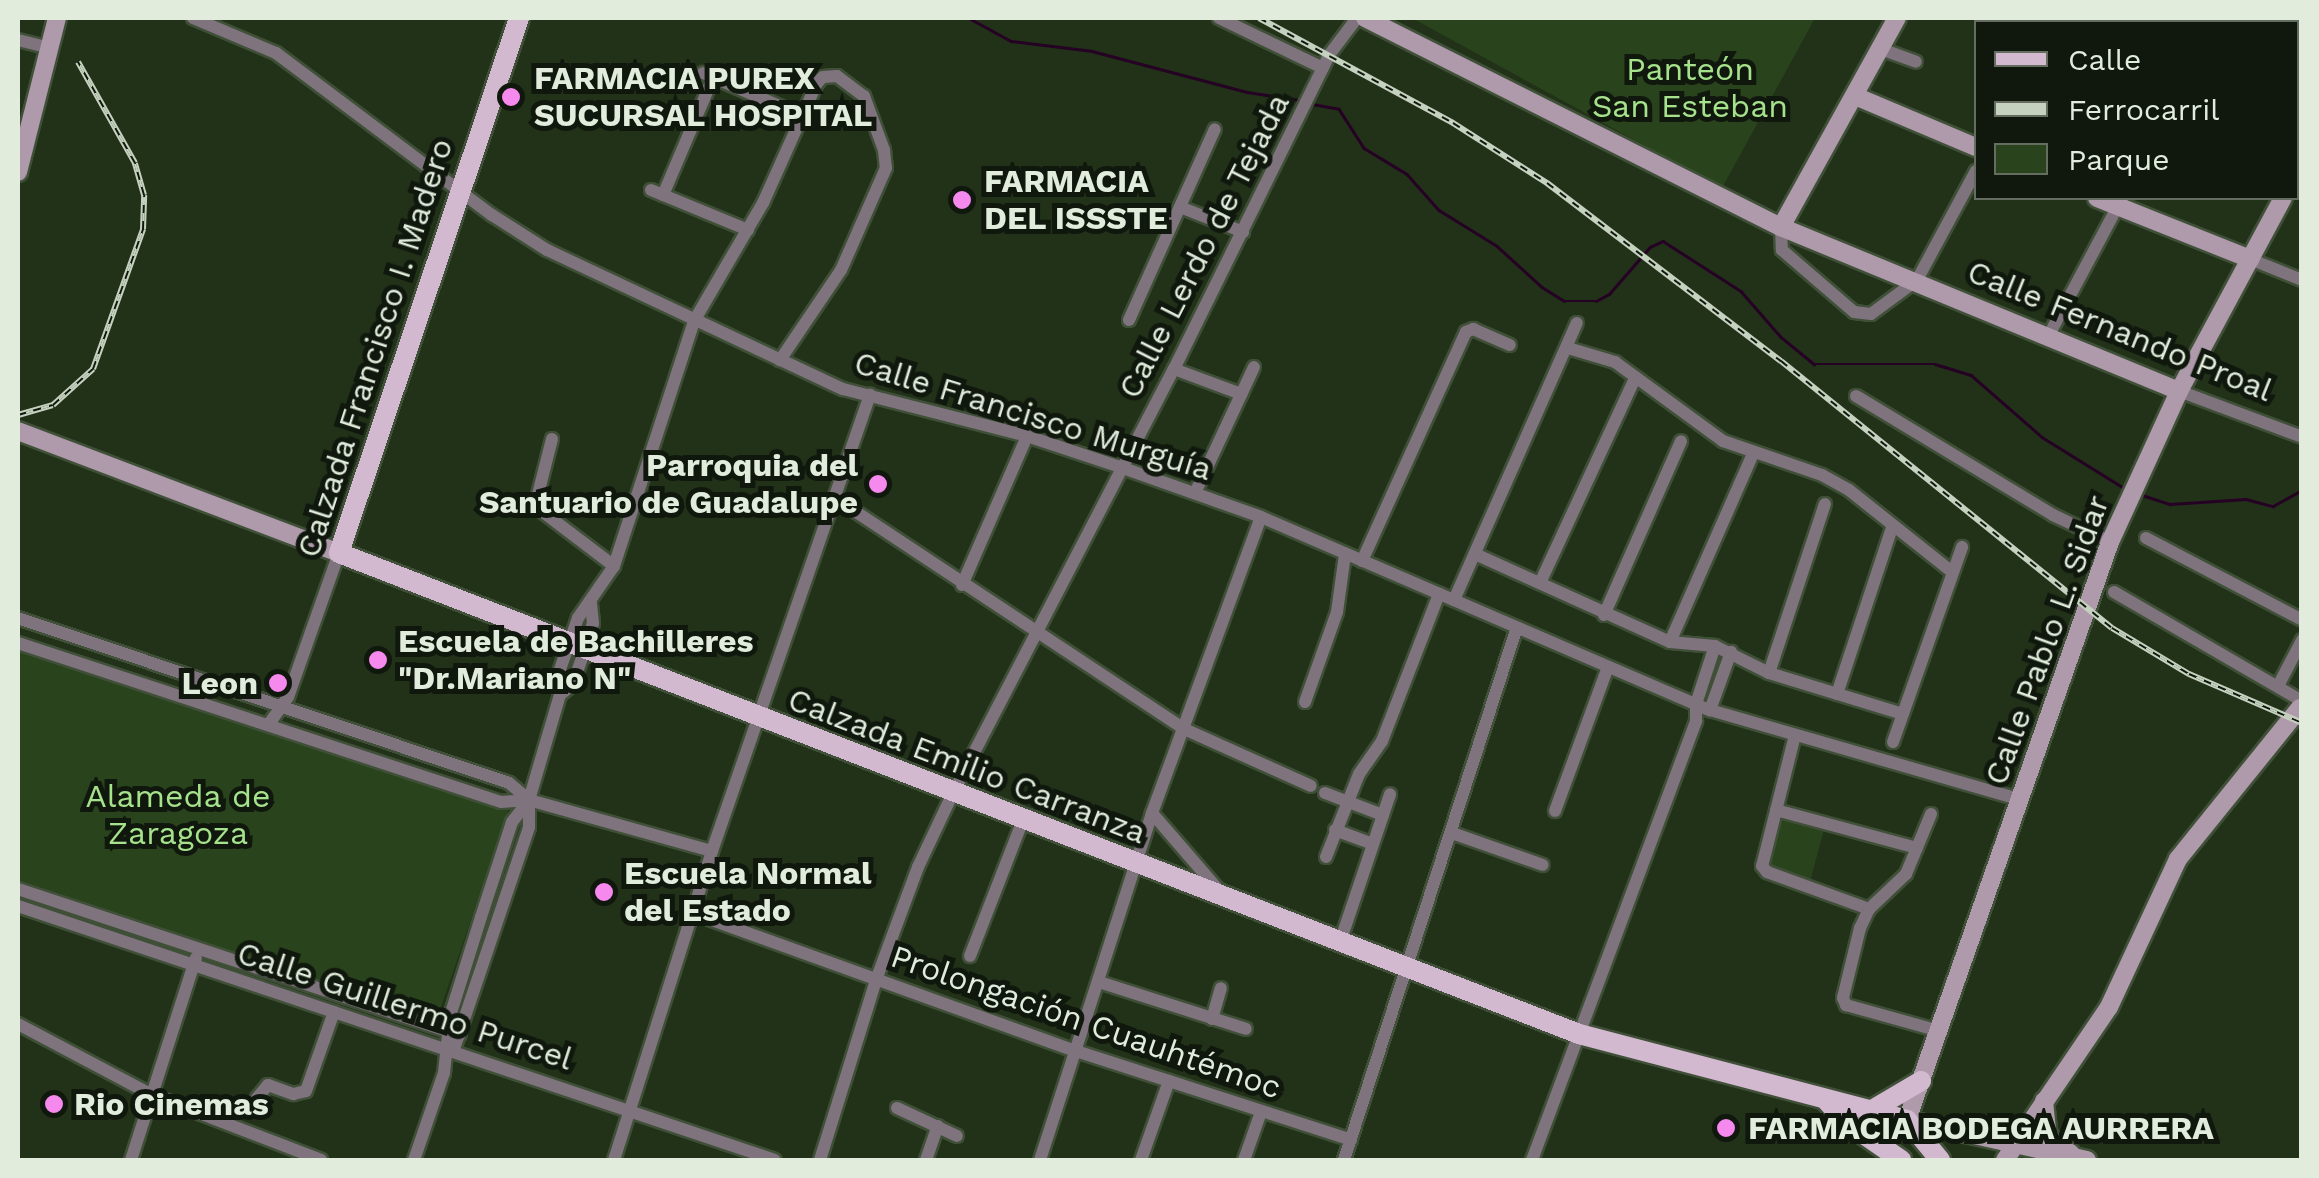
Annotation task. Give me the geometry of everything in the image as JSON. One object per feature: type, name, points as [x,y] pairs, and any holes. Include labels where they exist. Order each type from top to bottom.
[{"type":"main road","name":"Calzada Francisco I. Madero","points":[[339,553],[519,18]]},
{"type":"main road","name":"Calzada Emilio Carranza","points":[[339,553],[1579,1034],[1907,1120]]},
{"type":"main road","points":[[1872,1110],[1921,1082]]},
{"type":"main road","points":[[1828,1101],[1872,1160]]},
{"type":"main road","points":[[1846,1122],[1896,1159],[1907,1120]]},
{"type":"main road","points":[[1907,1120],[1940,1160]]},
{"type":"street","points":[[18,172],[57,18]]},
{"type":"street","name":"Calle Francisco Murguía","points":[[194,18],[276,53],[458,190],[547,250],[843,389],[1028,436],[1261,517],[1710,710],[2017,798]]},
{"type":"street","points":[[1219,18],[1323,68]]},
{"type":"street","name":"Calle Lerdo de Tejada","points":[[820,1160],[876,980],[918,866],[952,793],[1174,369],[1323,68],[1357,18]]},
{"type":"street","name":"Calle Fernando Proal","points":[[1365,18],[1781,227],[2302,437]]},
{"type":"street","points":[[1781,227],[1897,18]]},
{"type":"street","points":[[18,40],[49,48]]},
{"type":"street","points":[[1881,49],[1916,62]]},
{"type":"street","points":[[748,230],[658,192],[708,75],[800,115]]},
{"type":"street","points":[[414,1160],[453,1033],[529,827],[529,800],[560,694],[572,684],[578,644],[593,623],[591,602],[614,566],[694,321],[748,230],[800,115],[823,76],[837,76],[850,83],[868,106],[884,150],[886,168],[841,270],[780,360]]},
{"type":"street","points":[[1855,96],[1974,145]]},
{"type":"street","points":[[1129,320],[1215,129]]},
{"type":"street","points":[[1917,280],[1974,175]]},
{"type":"street","name":"Calle Pablo L. Sidar","points":[[1907,1120],[2110,542],[2179,390],[2283,200]]},
{"type":"street","points":[[2049,335],[2120,202],[2302,280]]},
{"type":"street","points":[[1180,207],[1243,232]]},
{"type":"street","name":"Calle Fernando Proal","points":[[1781,227],[1782,250],[1859,314],[1871,314],[1917,280]]},
{"type":"street","points":[[1454,600],[1576,324]]},
{"type":"street","points":[[1362,561],[1466,332],[1473,329],[1510,345]]},
{"type":"street","points":[[1568,348],[1604,356],[1690,420],[1753,454],[1822,475],[1849,490],[1952,572]]},
{"type":"street","points":[[1195,493],[1254,367]]},
{"type":"street","points":[[1174,369],[1241,394]]},
{"type":"street","points":[[1540,584],[1635,378]]},
{"type":"street","points":[[614,1160],[712,851],[870,395]]},
{"type":"street","points":[[1856,396],[2054,516],[2110,542]]},
{"type":"street","name":"Calzada Emilio Carranza","points":[[18,431],[339,553]]},
{"type":"street","points":[[962,585],[1028,436]]},
{"type":"street","points":[[552,439],[535,506],[614,566]]},
{"type":"street","points":[[1604,614],[1680,440]]},
{"type":"street","points":[[1670,642],[1753,454]]},
{"type":"street","points":[[835,498],[1182,728],[1311,786]]},
{"type":"street","points":[[1769,673],[1825,504]]},
{"type":"street","points":[[1040,1160],[1152,813],[1261,517]]},
{"type":"street","points":[[1838,694],[1892,528]]},
{"type":"street","points":[[2146,538],[2302,620]]},
{"type":"street","points":[[1893,742],[1962,548]]},
{"type":"street","name":"Calzada Francisco I. Madero","points":[[286,704],[339,553]]},
{"type":"street","points":[[1304,702],[1340,602],[1345,554]]},
{"type":"street","points":[[1475,554],[1670,642],[1716,646],[1769,673],[1903,714]]},
{"type":"street","points":[[2008,1153],[2109,1007],[2178,859],[2301,704],[2278,686],[2219,657],[2114,592]]},
{"type":"street","points":[[1326,857],[1347,800],[1382,741],[1438,594]]},
{"type":"street","points":[[18,618],[286,704],[509,783],[529,800]]},
{"type":"street","points":[[1344,1160],[1518,626]]},
{"type":"street","points":[[2278,686],[2302,640]]},
{"type":"street","points":[[18,643],[500,802],[529,800],[712,851]]},
{"type":"street","points":[[1532,1160],[1696,721],[1696,704],[1716,646]]},
{"type":"street","points":[[1696,721],[1710,710],[1731,652]]},
{"type":"street","points":[[1556,810],[1608,667]]},
{"type":"street","points":[[270,724],[286,704]]},
{"type":"street","points":[[286,704],[287,730]]},
{"type":"street","points":[[1796,735],[1762,862],[1764,870],[1869,909]]},
{"type":"street","points":[[1326,794],[1382,815]]},
{"type":"street","points":[[1340,942],[1390,794]]},
{"type":"street","points":[[1776,810],[1916,848]]},
{"type":"street","points":[[1152,813],[1223,896]]},
{"type":"street","points":[[1930,814],[1906,874],[1869,909],[1855,945],[1844,1003],[1938,1031]]},
{"type":"street","points":[[970,956],[1023,820]]},
{"type":"street","points":[[1336,830],[1373,844]]},
{"type":"street","points":[[1452,833],[1543,865]]},
{"type":"street","name":"Calle Guillermo Purcel","points":[[18,889],[453,1033]]},
{"type":"street","points":[[49,916],[54,901]]},
{"type":"street","name":"Calle Guillermo Purcel","points":[[18,906],[775,1160]]},
{"type":"street","name":"Prolongación Cuauhtémoc","points":[[692,913],[1076,1051],[1351,1140]]},
{"type":"street","points":[[138,946],[144,931]]},
{"type":"street","points":[[132,1160],[199,950]]},
{"type":"street","points":[[1099,982],[1246,1029]]},
{"type":"street","points":[[1212,1018],[1221,988]]},
{"type":"street","points":[[257,1098],[268,1085],[293,1094],[306,1090],[334,1012]]},
{"type":"street","points":[[18,1024],[152,1095],[321,1160]]},
{"type":"street","points":[[1141,1160],[1169,1081]]},
{"type":"street","points":[[2044,1101],[2050,1138],[2083,1160]]},
{"type":"street","points":[[897,1108],[958,1136]]},
{"type":"street","points":[[1244,1160],[1261,1112]]},
{"type":"street","points":[[1907,1120],[2008,1153],[2083,1160]]},
{"type":"street","points":[[926,1160],[938,1126]]},
{"type":"green space","name":"Panteón San Esteban","points":[[1412,18],[1815,18],[1722,188]]},
{"type":"green space","name":"Alameda de Zaragoza","points":[[18,644],[509,808],[437,1019],[18,880]]},
{"type":"green space","points":[[1782,820],[1824,831],[1810,881],[1769,870]]},
{"type":"waterway","points":[[969,18],[1011,41],[1092,51],[1247,92],[1299,100]]},
{"type":"waterway","points":[[1312,104],[1339,109],[1364,148],[1407,174],[1439,210],[1497,246],[1542,287],[1564,301],[1596,301],[1609,294],[1650,247],[1663,241],[1741,291],[1781,337],[1814,364],[1935,364],[1971,375],[2042,437],[2127,490]]},
{"type":"waterway","points":[[2139,494],[2170,504],[2246,499],[2273,506],[2302,490]]},
{"type":"railway","points":[[1259,18],[1453,123],[1547,183],[1781,361],[2112,628],[2189,674],[2302,723]]},
{"type":"railway","points":[[18,415],[53,405],[93,369],[143,229],[144,195],[135,163],[78,62]]},
{"type":"place","name":"FARMACIA PUREX SUCURSAL HOSPITAL","points":[[511,97]]},
{"type":"place","name":"FARMACIA DEL ISSSTE","points":[[962,200]]},
{"type":"place","name":"Parroquia del Santuario de Guadalupe","points":[[878,484]]},
{"type":"place","name":"Escuela de Bachilleres \"Dr.Mariano N\"","points":[[378,660]]},
{"type":"place","name":"Leon","points":[[278,683]]},
{"type":"place","name":"Escuela Normal del Estado","points":[[604,892]]},
{"type":"place","name":"Rio Cinemas","points":[[54,1104]]},
{"type":"place","name":"FARMACIA BODEGA AURRERA","points":[[1726,1128]]}]
